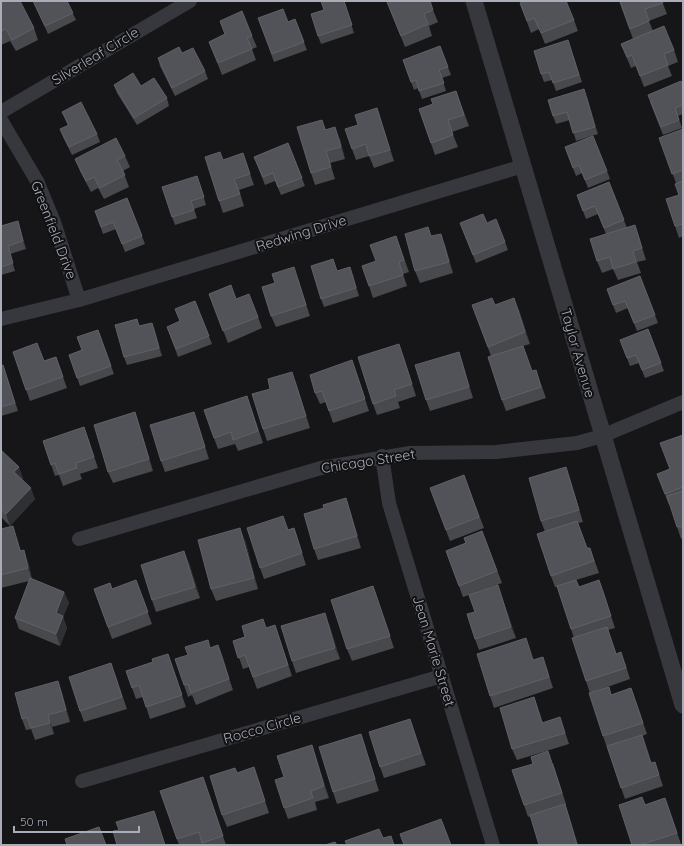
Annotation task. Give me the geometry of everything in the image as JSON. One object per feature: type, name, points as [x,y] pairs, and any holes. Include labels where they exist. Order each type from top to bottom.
[{"type":"street","name":"Silverleaf Circle","points":[[1,112],[190,1]]},
{"type":"street","name":"Taylor Avenue","points":[[474,1],[683,705]]},
{"type":"street","name":"Greenfield Drive","points":[[1,120],[37,181],[54,222],[79,300]]},
{"type":"street","name":"Redwing Drive","points":[[1,319],[79,300],[523,166]]},
{"type":"street","name":"Chicago Street","points":[[79,539],[321,468],[382,456],[410,453],[496,452],[578,443],[602,436],[683,402]]},
{"type":"street","name":"Jean Marie Street","points":[[382,456],[389,503],[493,845]]},
{"type":"street","name":"Rocco Circle","points":[[82,781],[442,676]]},
{"type":"building","points":[[1,1],[20,1],[34,28],[12,40],[6,29],[1,31]]},
{"type":"building","points":[[33,1],[67,1],[73,13],[45,26]]},
{"type":"building","points":[[321,1],[344,1],[352,25],[318,36],[311,14],[324,10]]},
{"type":"building","points":[[430,1],[433,10],[424,14],[428,24],[401,36],[387,2]]},
{"type":"building","points":[[525,1],[566,1],[574,20],[541,33],[534,18],[527,21],[520,3]]},
{"type":"building","points":[[620,1],[662,1],[663,3],[645,9],[649,21],[630,29]]},
{"type":"building","points":[[283,9],[288,22],[295,19],[304,42],[272,54],[258,18]]},
{"type":"building","points":[[242,11],[252,36],[247,38],[252,49],[218,63],[209,42],[225,34],[220,21]]},
{"type":"building","points":[[664,26],[674,50],[664,54],[668,65],[640,76],[632,55],[627,57],[621,44]]},
{"type":"building","points":[[568,40],[579,75],[553,83],[549,72],[541,74],[534,51]]},
{"type":"building","points":[[440,46],[448,67],[439,70],[444,83],[419,91],[416,80],[411,82],[403,60]]},
{"type":"building","points":[[179,47],[182,53],[193,48],[205,71],[172,88],[158,58]]},
{"type":"building","points":[[133,73],[141,86],[154,78],[167,98],[134,118],[114,85]]},
{"type":"building","points":[[681,81],[683,88],[683,105],[675,108],[679,120],[661,127],[648,95]]},
{"type":"building","points":[[584,89],[595,127],[573,133],[567,112],[553,116],[548,100]]},
{"type":"building","points":[[456,91],[464,115],[448,120],[453,135],[431,143],[419,109],[433,104],[431,99]]},
{"type":"building","points":[[81,102],[97,134],[69,147],[60,129],[69,125],[62,112]]},
{"type":"building","points":[[377,108],[390,150],[369,156],[366,144],[352,149],[345,129],[358,125],[355,115]]},
{"type":"building","points":[[322,120],[325,130],[335,127],[341,147],[326,151],[331,167],[311,173],[297,127]]},
{"type":"building","points":[[683,129],[683,170],[672,174],[659,138]]},
{"type":"building","points":[[593,136],[607,171],[585,180],[579,165],[573,168],[565,147]]},
{"type":"building","points":[[116,138],[125,156],[117,160],[125,175],[100,188],[94,177],[86,181],[75,159]]},
{"type":"building","points":[[288,143],[302,178],[278,187],[273,173],[263,177],[254,157]]},
{"type":"building","points":[[220,152],[223,160],[243,153],[250,174],[234,179],[240,194],[219,201],[205,157]]},
{"type":"building","points":[[197,176],[204,197],[191,201],[194,210],[172,217],[162,187]]},
{"type":"building","points":[[683,181],[683,224],[675,226],[666,199],[679,195],[675,184]]},
{"type":"building","points":[[609,182],[624,220],[604,228],[595,206],[583,211],[577,195]]},
{"type":"building","points":[[127,198],[142,236],[122,244],[113,222],[101,227],[95,211]]},
{"type":"building","points":[[483,214],[487,223],[496,219],[505,242],[473,255],[460,223]]},
{"type":"building","points":[[18,221],[23,241],[8,246],[13,263],[1,267],[1,226]]},
{"type":"building","points":[[635,225],[642,248],[633,251],[636,262],[613,269],[610,257],[597,261],[590,239]]},
{"type":"building","points":[[428,227],[431,236],[441,234],[449,262],[415,271],[405,234]]},
{"type":"building","points":[[396,236],[404,260],[399,262],[403,275],[369,286],[362,266],[376,261],[370,245]]},
{"type":"building","points":[[333,259],[337,271],[350,267],[356,288],[321,299],[311,266]]},
{"type":"building","points":[[294,267],[306,305],[271,316],[262,287],[275,283],[272,274]]},
{"type":"building","points":[[640,276],[655,315],[634,323],[625,301],[613,305],[607,289]]},
{"type":"building","points":[[231,285],[236,299],[249,294],[258,317],[223,331],[209,294]]},
{"type":"building","points":[[492,298],[495,305],[514,298],[525,332],[488,347],[472,305]]},
{"type":"building","points":[[195,301],[209,336],[176,349],[167,327],[180,321],[175,309]]},
{"type":"building","points":[[137,319],[139,326],[152,323],[159,348],[124,357],[115,325]]},
{"type":"building","points":[[648,329],[661,363],[642,370],[636,355],[627,358],[620,340]]},
{"type":"building","points":[[98,330],[111,366],[77,378],[69,355],[82,350],[77,337]]},
{"type":"building","points":[[37,343],[44,361],[56,357],[63,377],[26,390],[13,352]]},
{"type":"building","points":[[399,344],[412,384],[394,390],[396,396],[373,404],[358,357]]},
{"type":"building","points":[[523,346],[532,371],[536,370],[541,387],[502,400],[488,357]]},
{"type":"building","points":[[459,352],[469,387],[426,400],[415,365]]},
{"type":"building","points":[[352,360],[365,399],[329,411],[322,391],[315,393],[310,375]]},
{"type":"building","points":[[3,365],[15,403],[1,407],[1,366]]},
{"type":"building","points":[[292,372],[306,416],[263,429],[252,394],[270,389],[268,379]]},
{"type":"building","points":[[247,396],[258,431],[233,440],[231,432],[214,438],[204,410]]},
{"type":"building","points":[[135,412],[149,459],[108,472],[94,425]]},
{"type":"building","points":[[194,412],[205,447],[161,461],[150,425]]},
{"type":"building","points":[[84,427],[94,457],[76,463],[77,468],[59,474],[55,463],[51,465],[43,441]]},
{"type":"building","points":[[683,435],[683,487],[665,494],[657,474],[670,469],[660,443]]},
{"type":"building","points":[[1,450],[19,467],[14,472],[31,488],[6,514],[1,510]]},
{"type":"building","points":[[566,467],[579,510],[541,521],[529,478]]},
{"type":"building","points":[[464,475],[479,517],[446,530],[430,488]]},
{"type":"building","points":[[683,491],[683,531],[681,526],[677,527],[667,496]]},
{"type":"building","points":[[346,498],[357,536],[314,549],[304,514],[324,508],[323,505]]},
{"type":"building","points":[[283,516],[288,530],[294,528],[302,553],[260,568],[247,528]]},
{"type":"building","points":[[577,521],[587,548],[590,548],[594,561],[551,576],[537,534]]},
{"type":"building","points":[[13,526],[20,551],[24,550],[28,568],[1,575],[1,529]]},
{"type":"building","points":[[240,528],[254,578],[211,589],[198,540]]},
{"type":"building","points":[[482,531],[497,571],[459,586],[446,551],[466,543],[464,538]]},
{"type":"building","points":[[184,551],[195,587],[152,600],[141,565]]},
{"type":"building","points":[[30,578],[64,592],[56,613],[63,616],[56,634],[15,618]]},
{"type":"building","points":[[136,580],[148,612],[108,627],[94,589],[110,583],[112,589]]},
{"type":"building","points":[[576,580],[579,587],[599,580],[611,616],[571,629],[557,586]]},
{"type":"building","points":[[498,585],[511,627],[475,639],[467,614],[475,612],[469,595]]},
{"type":"building","points":[[373,586],[390,636],[347,649],[331,600]]},
{"type":"building","points":[[325,613],[335,648],[292,661],[281,626]]},
{"type":"building","points":[[263,619],[266,628],[275,625],[288,665],[253,677],[245,655],[238,658],[233,641],[245,637],[242,626]]},
{"type":"building","points":[[607,627],[616,654],[621,652],[626,668],[586,681],[572,638]]},
{"type":"building","points":[[526,638],[533,660],[543,657],[549,677],[490,696],[477,654]]},
{"type":"building","points":[[208,640],[210,648],[218,645],[229,679],[191,693],[188,684],[184,685],[175,659],[188,655],[185,647]]},
{"type":"building","points":[[168,654],[182,695],[146,707],[139,685],[132,688],[126,671],[153,662],[152,659]]},
{"type":"building","points":[[111,663],[122,697],[80,711],[69,677]]},
{"type":"building","points":[[58,681],[66,710],[48,715],[50,723],[31,728],[27,717],[22,719],[15,693]]},
{"type":"building","points":[[609,687],[611,695],[631,688],[643,723],[603,736],[589,693]]},
{"type":"building","points":[[534,697],[542,723],[560,717],[565,733],[512,749],[500,708]]},
{"type":"building","points":[[410,719],[421,753],[380,767],[369,732]]},
{"type":"building","points":[[361,734],[375,779],[333,792],[319,747]]},
{"type":"building","points":[[642,735],[651,763],[655,762],[659,775],[621,788],[607,746]]},
{"type":"building","points":[[312,745],[324,786],[311,791],[313,798],[284,808],[275,780],[284,777],[277,756]]},
{"type":"building","points":[[548,751],[562,793],[524,805],[512,770],[533,764],[531,757]]},
{"type":"building","points":[[254,767],[265,801],[222,815],[210,776],[235,768],[237,773]]},
{"type":"building","points":[[203,777],[223,836],[202,843],[199,832],[177,839],[160,791]]},
{"type":"building","points":[[642,797],[645,805],[665,798],[677,833],[640,845],[632,845],[619,805]]},
{"type":"building","points":[[565,804],[577,845],[539,845],[530,815]]},
{"type":"building","points":[[154,811],[165,845],[117,845],[113,831],[119,830],[116,822]]},
{"type":"building","points":[[441,819],[451,845],[404,845],[400,834]]},
{"type":"building","points":[[99,827],[106,845],[67,845],[65,839]]},
{"type":"building","points":[[379,829],[383,838],[391,836],[394,845],[347,845],[345,841]]},
{"type":"building","points":[[335,842],[337,845],[325,845]]}]
